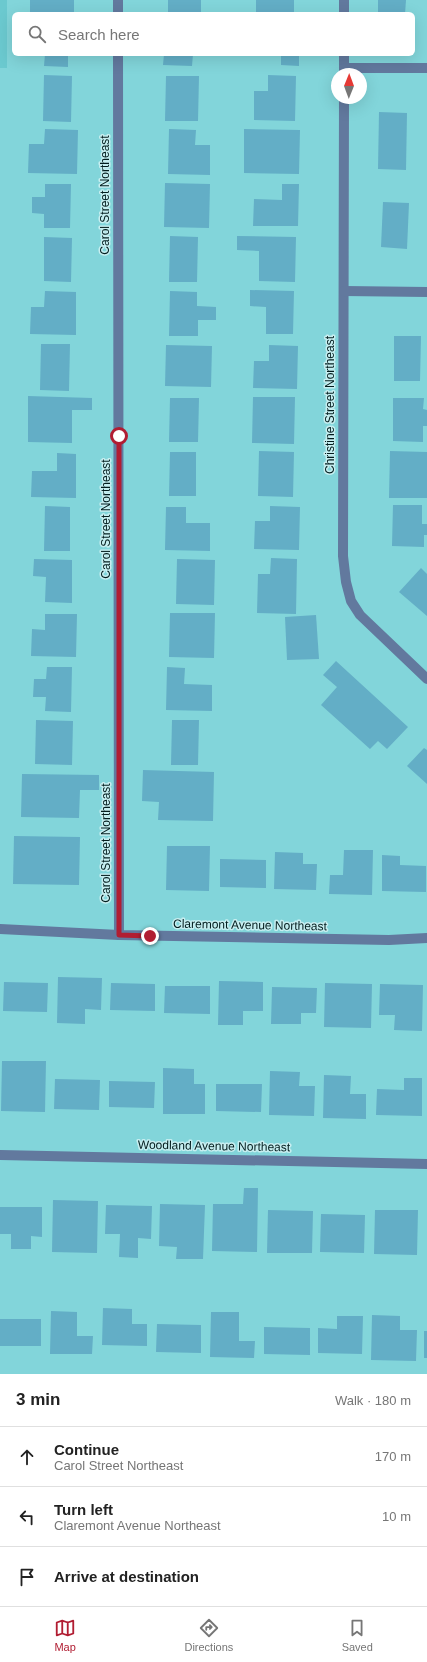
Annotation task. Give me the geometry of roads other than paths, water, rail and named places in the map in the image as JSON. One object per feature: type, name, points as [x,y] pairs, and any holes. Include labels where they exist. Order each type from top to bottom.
[{"type":"street","points":[[118,0],[118,12]]},
{"type":"street","points":[[344,0],[344,12]]},
{"type":"street","name":"Carol Street Northeast","points":[[118,56],[119,935]]},
{"type":"street","points":[[344,56],[344,68]]},
{"type":"street","points":[[367,70],[427,68]]},
{"type":"street","name":"Christine Street Northeast","points":[[344,104],[343,556],[346,582],[352,601],[360,615],[427,680]]},
{"type":"street","points":[[344,291],[427,292]]},
{"type":"street","name":"Claremont Avenue Northeast","points":[[0,929],[119,935],[389,940],[427,938]]},
{"type":"street","name":"Woodland Avenue Northeast","points":[[0,1155],[427,1164]]}]
